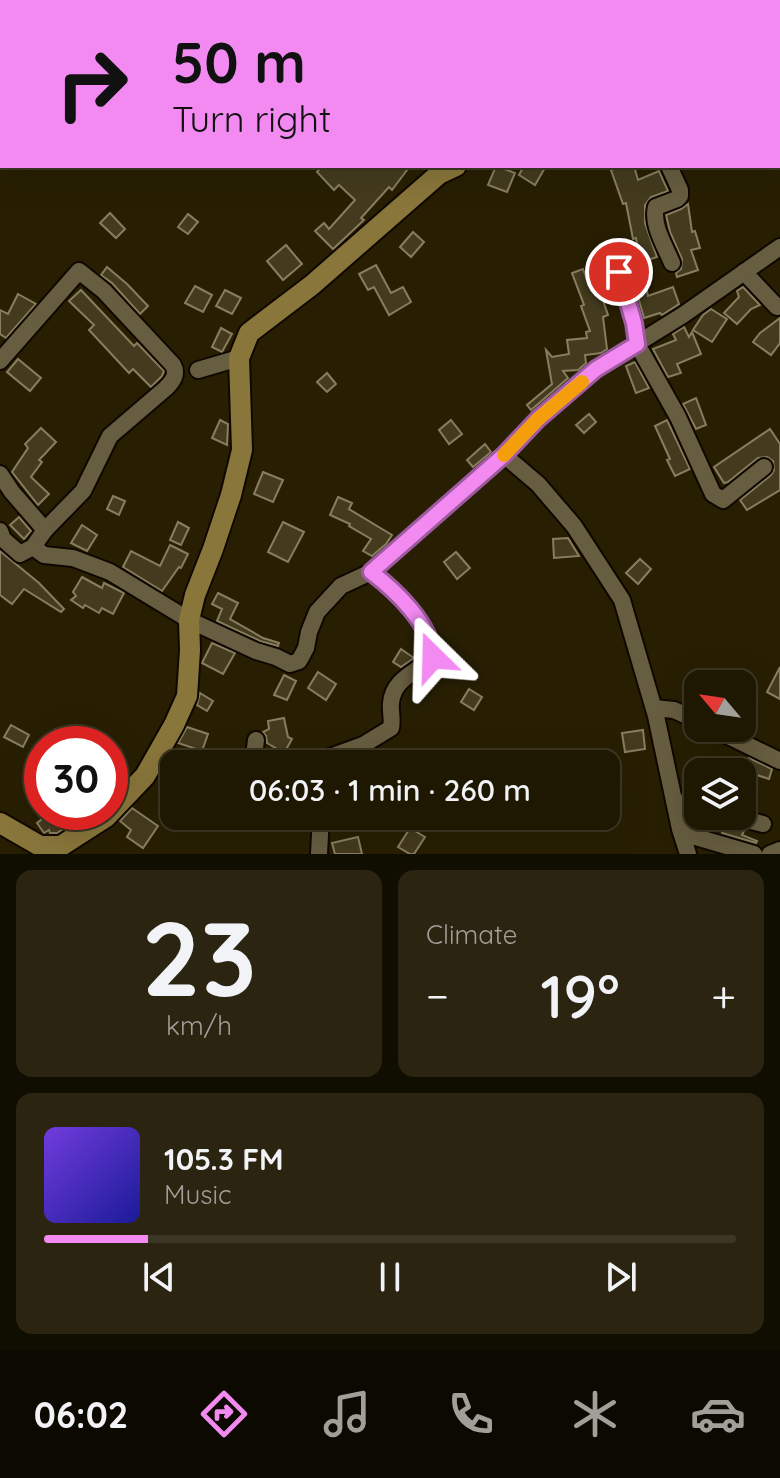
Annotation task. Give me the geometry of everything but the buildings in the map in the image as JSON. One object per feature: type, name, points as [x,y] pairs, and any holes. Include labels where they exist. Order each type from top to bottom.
[{"type":"main road","points":[[0,823],[40,846],[64,850],[106,817],[145,776],[187,696],[189,620],[231,495],[242,450],[239,358],[249,333],[312,285],[439,174],[452,168]]},
{"type":"street","points":[[670,168],[680,196],[656,207],[654,213],[672,263]]},
{"type":"street","points":[[33,547],[44,555],[73,558],[110,572],[189,620],[256,651],[290,664],[299,661],[317,612],[341,586],[371,572],[596,369],[683,315],[780,247]]},
{"type":"street","points":[[0,361],[79,271],[104,291],[175,369],[173,380],[166,388],[110,436],[83,491],[33,547],[20,554],[3,539],[0,531]]},
{"type":"street","points":[[619,272],[637,344],[678,417],[713,494],[723,500],[764,467]]},
{"type":"street","points":[[744,272],[777,307]]},
{"type":"street","points":[[198,370],[239,358]]},
{"type":"street","points":[[504,455],[538,484],[574,526],[622,600],[654,708],[688,854]]},
{"type":"street","points":[[0,474],[45,530]]},
{"type":"street","points":[[349,750],[391,728],[393,692],[402,679],[433,657],[433,646],[413,612],[371,572]]},
{"type":"street","points":[[654,708],[684,715]]},
{"type":"street","points":[[255,750],[256,740]]},
{"type":"street","points":[[741,742],[780,761]]},
{"type":"street","points":[[674,801],[684,804]]},
{"type":"street","points":[[756,822],[763,824]]},
{"type":"street","points":[[319,854],[320,830]]},
{"type":"street","points":[[682,833],[754,854]]},
{"type":"street","points":[[770,854],[780,850]]},
{"type":"slow traffic","points":[[504,455],[538,419],[582,382]]},
{"type":"route","points":[[433,657],[433,646],[413,612],[371,572],[596,369],[637,344],[619,272]]}]
